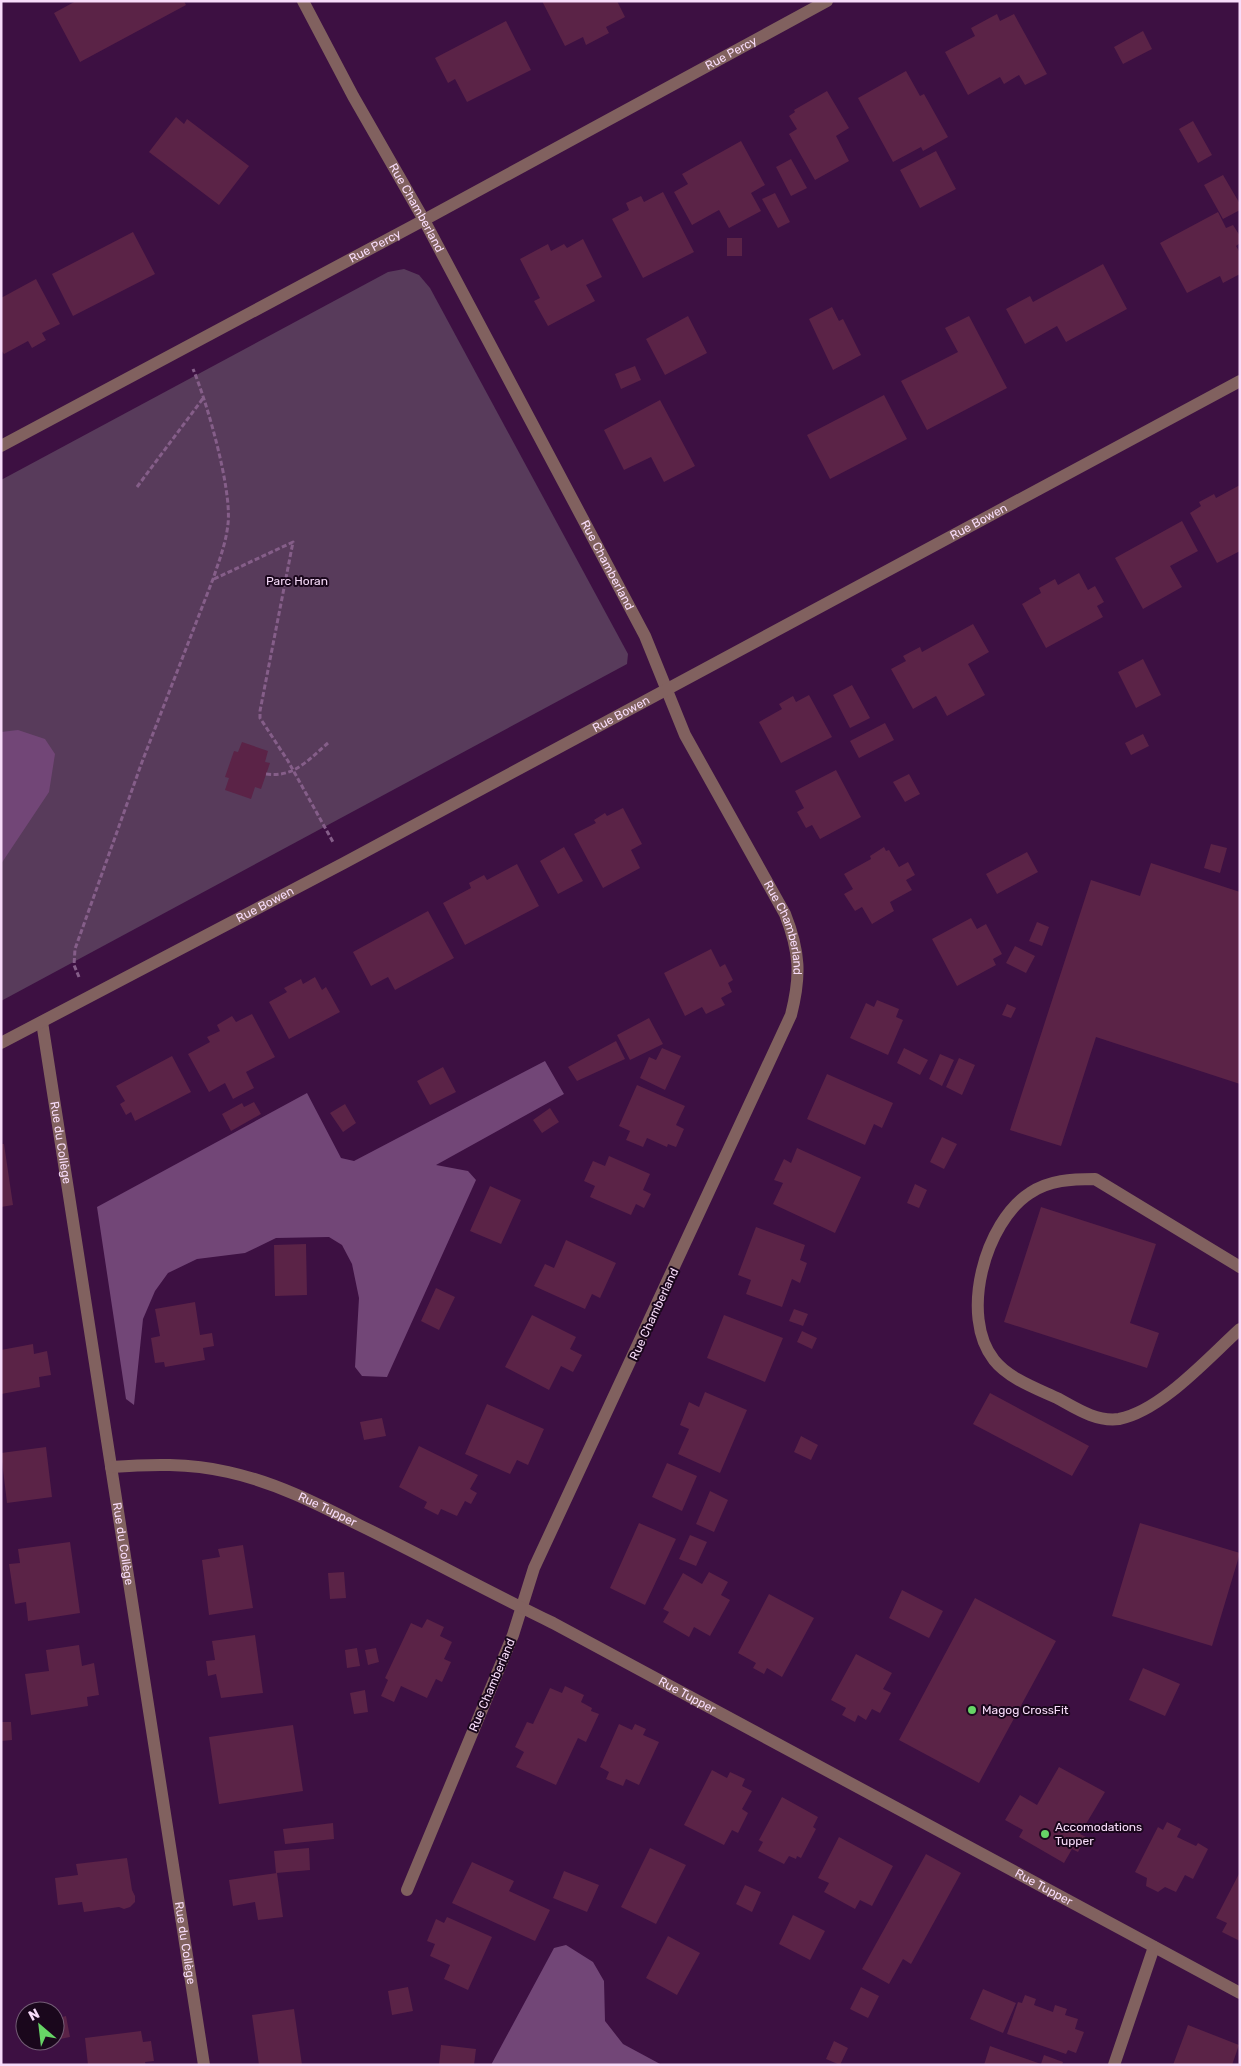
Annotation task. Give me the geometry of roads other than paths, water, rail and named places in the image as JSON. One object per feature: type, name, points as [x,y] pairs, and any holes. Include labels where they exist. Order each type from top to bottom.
[{"type":"street","name":"Rue Chamberland","points":[[303,1],[353,96],[424,220],[645,636],[685,735],[785,914],[796,947],[799,964],[798,990],[792,1015],[534,1568],[522,1608],[407,1890]]},
{"type":"street","name":"Rue Percy","points":[[1,446],[424,220],[827,1]]},
{"type":"street","name":"Rue Bowen","points":[[1,1043],[666,690],[1240,381]]},
{"type":"street","name":"Rue du Collège","points":[[42,1022],[204,2065]]},
{"type":"street","points":[[1240,1267],[1095,1179],[1070,1179],[1046,1184],[1029,1193],[1001,1223],[984,1263],[977,1310],[985,1345],[995,1361],[1023,1381],[1090,1416],[1105,1419],[1120,1419],[1158,1403],[1240,1330]]},
{"type":"street","name":"Rue Tupper","points":[[111,1467],[152,1464],[203,1467],[227,1471],[303,1497],[432,1560],[1240,1993]]},
{"type":"street","points":[[1114,2065],[1154,1946]]},
{"type":"place","name":"Magog CrossFit","points":[[972,1710]]},
{"type":"place","name":"Accomodations Tupper","points":[[1045,1834]]},
{"type":"park label","name":"Parc Horan","points":[[297,581]]}]
